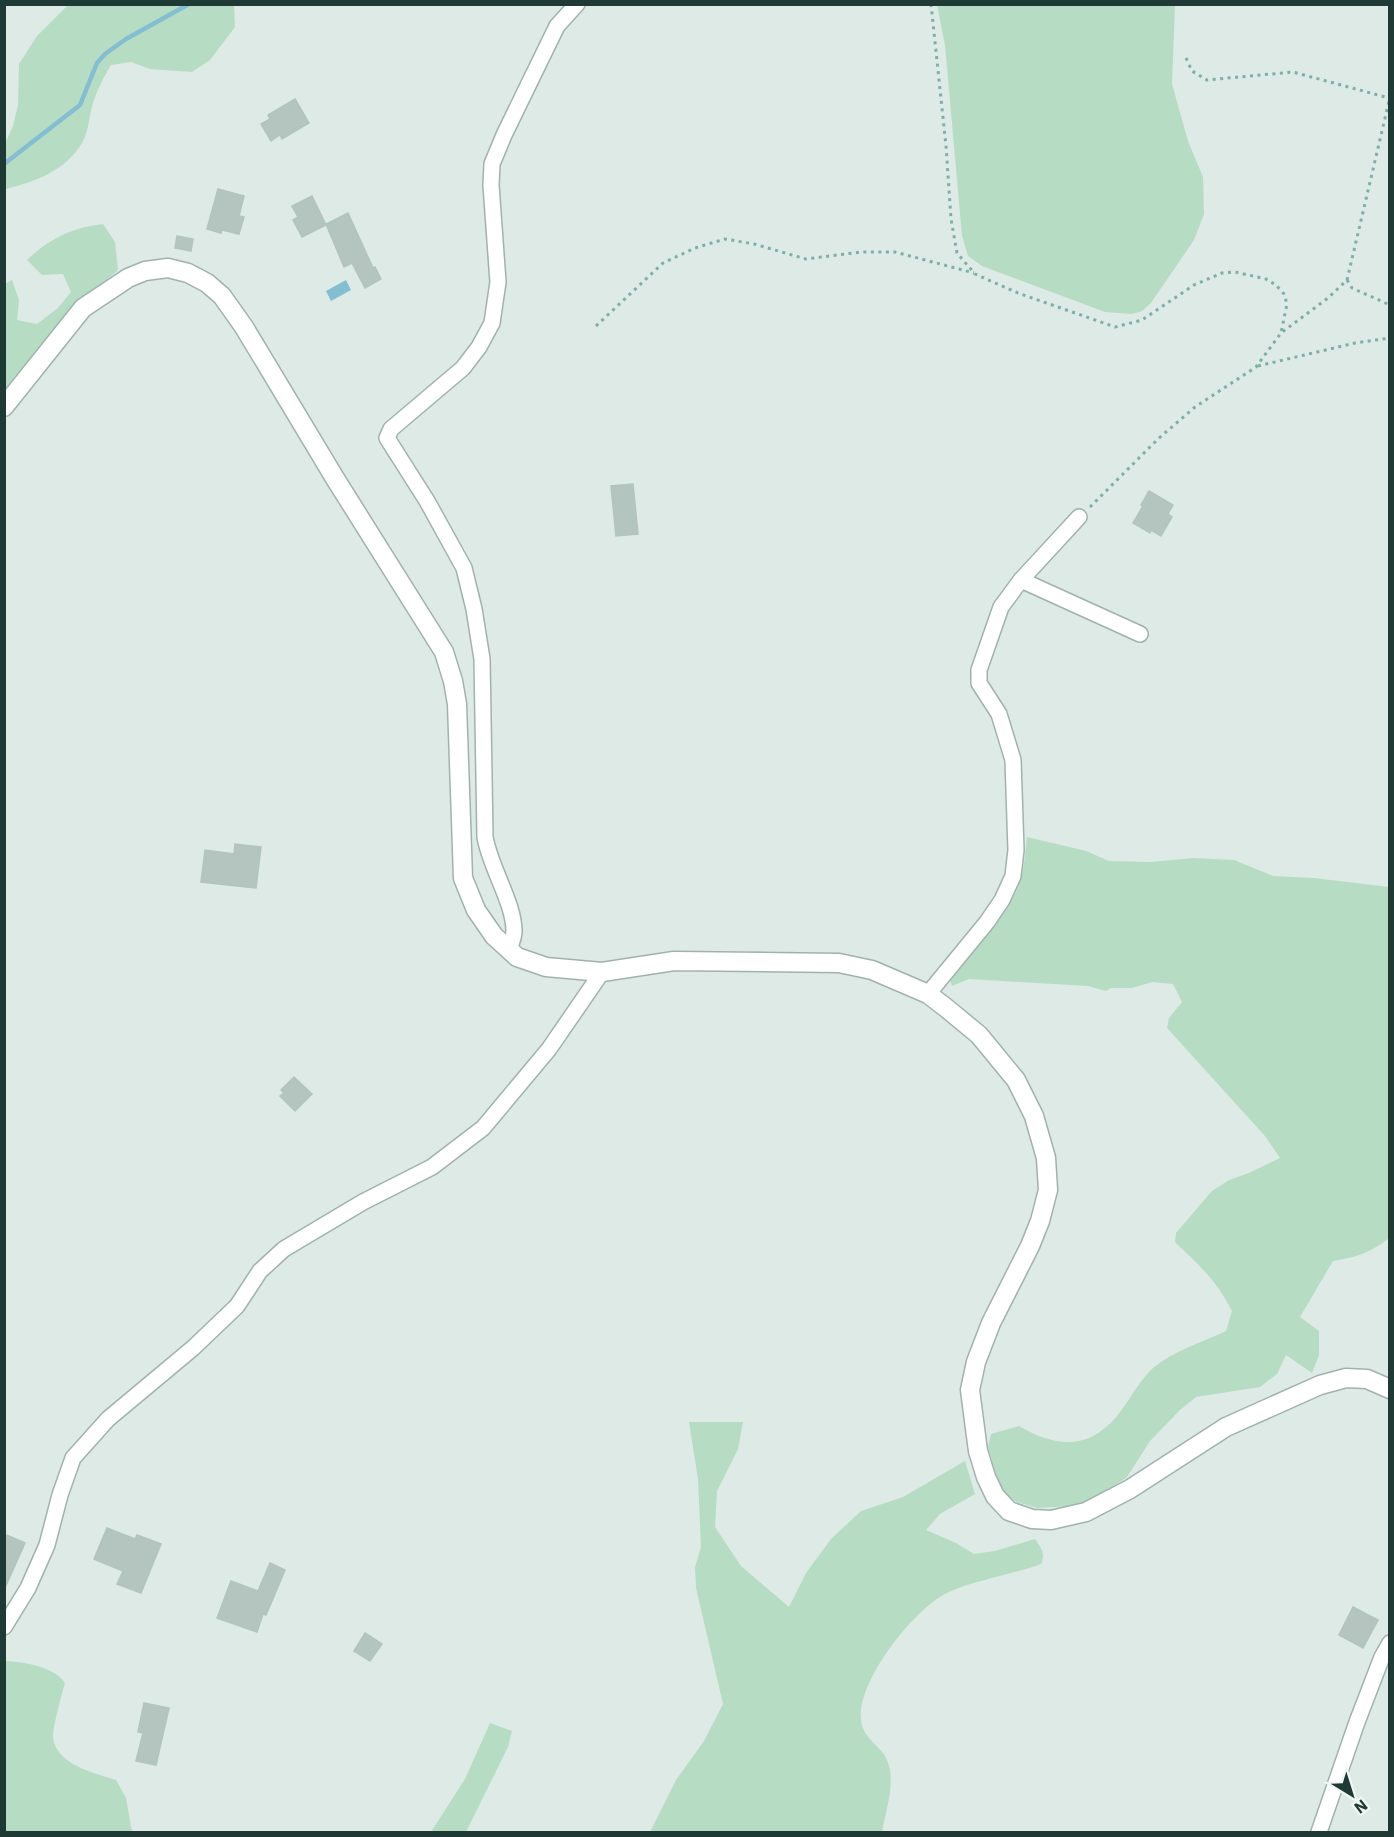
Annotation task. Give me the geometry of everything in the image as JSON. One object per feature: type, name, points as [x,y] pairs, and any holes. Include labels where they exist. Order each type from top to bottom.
[{"type":"street","points":[[509,949],[514,932],[512,915],[488,854],[484,837],[482,659],[474,609],[464,568],[428,501],[387,438],[392,429],[463,368],[492,323],[498,282],[491,185],[492,164],[557,26],[577,4]]},
{"type":"street","points":[[4,407],[83,308],[128,278],[145,271],[168,268],[188,273],[207,283],[222,296],[244,327],[336,480],[444,652],[457,704],[463,878],[476,910],[494,936],[517,957],[546,967],[602,972],[674,961],[839,963],[872,970],[928,994],[979,1035],[1016,1080],[1034,1116],[1046,1158],[1047,1190],[1040,1221],[1030,1246],[991,1323],[976,1362],[970,1390],[978,1451],[986,1478],[994,1496],[1009,1511],[1032,1519],[1052,1521],[1086,1512],[1130,1489],[1226,1427],[1320,1385],[1346,1378],[1367,1379],[1389,1389]]},
{"type":"street","points":[[928,994],[987,922],[1002,900],[1013,876],[1016,850],[1013,760],[999,714],[980,683],[979,670],[1001,608],[1021,580],[1079,517]]},
{"type":"street","points":[[1021,580],[1140,634]]},
{"type":"street","points":[[4,1627],[28,1588],[47,1545],[60,1495],[73,1458],[108,1419],[193,1348],[237,1306],[260,1271],[284,1249],[363,1202],[432,1167],[483,1128],[549,1049],[602,972]]},
{"type":"street","points":[[1319,1833],[1357,1722],[1389,1643]]},
{"type":"path","points":[[931,4],[951,219],[957,253],[975,274]]},
{"type":"path","points":[[1186,58],[1192,71],[1207,80],[1293,72],[1389,98],[1347,280],[1328,298],[1281,333],[1256,367]]},
{"type":"path","points":[[596,326],[663,263],[695,248],[724,239],[754,244],[806,259],[861,252],[895,252],[975,274],[1017,293],[1115,327],[1142,320],[1194,285],[1222,273],[1235,272],[1266,279],[1284,294],[1287,304],[1281,333]]},
{"type":"path","points":[[1347,280],[1352,288],[1389,305]]},
{"type":"path","points":[[1079,517],[1158,439],[1195,407],[1256,367],[1355,343],[1389,338]]},
{"type":"green space","points":[[68,5],[234,5],[235,27],[210,60],[192,72],[150,69],[131,62],[111,65],[95,98],[82,143],[75,153],[48,174],[5,189],[5,144],[13,126],[18,105],[19,64],[37,36]]},
{"type":"green space","points":[[937,5],[1175,5],[1172,84],[1188,141],[1203,177],[1204,214],[1194,240],[1151,303],[1142,311],[1132,314],[1105,312],[982,266],[968,256],[962,236],[945,45]]},
{"type":"green space","points":[[103,224],[115,242],[118,270],[79,303],[5,396],[5,284],[12,280],[19,300],[17,320],[37,324],[58,308],[71,292],[63,274],[42,275],[27,260],[62,235]]},
{"type":"green space","points":[[1027,837],[1086,851],[1109,861],[1151,862],[1193,858],[1234,860],[1273,876],[1314,878],[1389,887],[1389,1238],[1363,1254],[1333,1261],[1300,1317],[1319,1331],[1319,1355],[1312,1373],[1286,1355],[1277,1374],[1260,1387],[1196,1397],[1150,1441],[1127,1477],[1092,1501],[1072,1506],[1037,1508],[1017,1502],[1005,1494],[998,1482],[988,1447],[991,1434],[1019,1426],[1045,1438],[1058,1441],[1071,1442],[1095,1435],[1117,1416],[1153,1368],[1179,1352],[1226,1331],[1232,1311],[1214,1282],[1175,1242],[1176,1233],[1212,1191],[1229,1180],[1280,1158],[1265,1136],[1167,1028],[1169,1018],[1182,1002],[1173,984],[1152,982],[1132,988],[1111,988],[1106,991],[1088,986],[969,979],[952,986],[951,974],[995,925],[1016,892],[1025,858]]},
{"type":"green space","points":[[689,1422],[743,1422],[738,1449],[717,1491],[715,1527],[741,1566],[789,1607],[806,1573],[831,1539],[861,1511],[903,1497],[965,1461],[975,1494],[940,1514],[926,1530],[974,1554],[995,1551],[1035,1539],[1041,1548],[1043,1557],[1041,1564],[983,1580],[949,1592],[935,1600],[905,1629],[878,1666],[862,1703],[861,1719],[866,1734],[883,1753],[890,1771],[890,1792],[882,1832],[650,1832],[676,1780],[704,1741],[723,1704],[696,1588],[695,1567],[701,1547],[698,1479]]},
{"type":"green space","points":[[5,1661],[46,1669],[60,1677],[65,1683],[53,1734],[56,1747],[61,1755],[78,1766],[116,1780],[126,1798],[132,1832],[5,1832]]},
{"type":"green space","points":[[490,1723],[512,1731],[508,1747],[466,1832],[431,1832],[465,1779]]},
{"type":"water","points":[[346,280],[351,290],[331,301],[326,291]]},
{"type":"building","points":[[295,99],[309,123],[282,139],[280,135],[271,141],[261,124],[270,119],[268,115]]},
{"type":"building","points":[[218,189],[244,196],[239,216],[244,217],[239,234],[207,229]]},
{"type":"building","points":[[312,196],[326,225],[302,237],[293,220],[298,217],[292,206]]},
{"type":"building","points":[[348,213],[373,268],[375,267],[381,279],[365,288],[352,263],[344,267],[326,224]]},
{"type":"building","points":[[177,236],[193,239],[191,251],[175,248]]},
{"type":"building","points":[[633,484],[638,534],[616,536],[611,486]]},
{"type":"building","points":[[1149,491],[1173,505],[1168,514],[1172,517],[1161,536],[1151,530],[1150,533],[1133,523]]},
{"type":"building","points":[[235,844],[261,847],[256,888],[201,882],[205,850],[234,854]]},
{"type":"building","points":[[294,1077],[312,1094],[295,1111],[280,1096],[284,1093],[281,1090]]},
{"type":"building","points":[[107,1528],[135,1539],[137,1535],[161,1544],[141,1593],[117,1584],[123,1571],[94,1559]]},
{"type":"building","points":[[4,1534],[25,1543],[4,1590]]},
{"type":"building","points":[[270,1563],[285,1570],[266,1615],[263,1614],[257,1632],[217,1618],[231,1581],[258,1591]]},
{"type":"building","points":[[1353,1607],[1378,1620],[1363,1648],[1339,1635]]},
{"type":"building","points":[[365,1633],[382,1644],[370,1661],[354,1651]]},
{"type":"building","points":[[144,1703],[169,1708],[156,1765],[136,1761],[143,1733],[138,1732]]},
{"type":"waterway","points":[[4,164],[80,105],[97,63],[105,54],[126,39],[189,4]]}]
